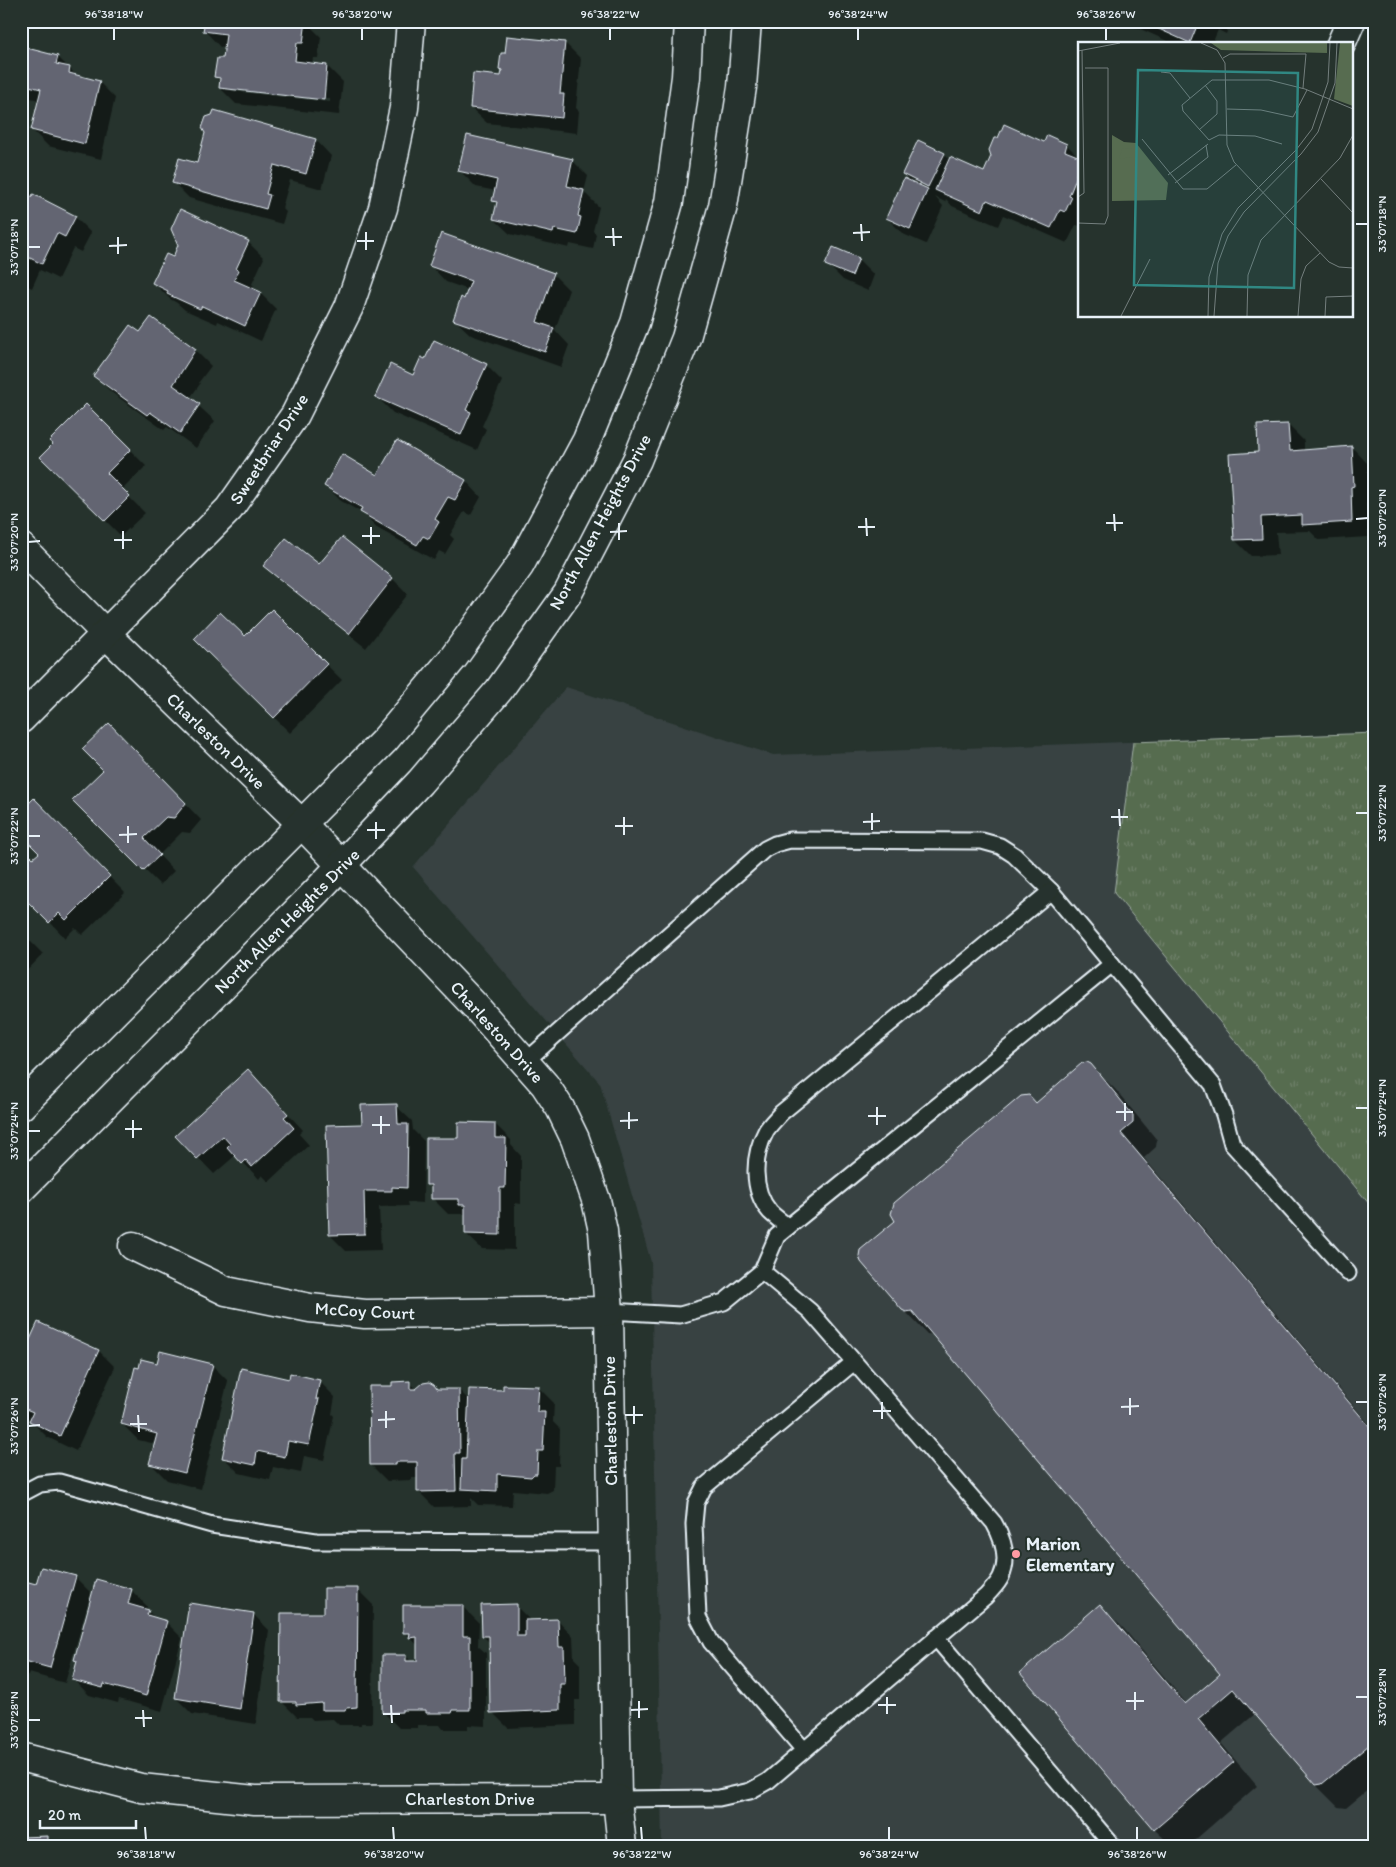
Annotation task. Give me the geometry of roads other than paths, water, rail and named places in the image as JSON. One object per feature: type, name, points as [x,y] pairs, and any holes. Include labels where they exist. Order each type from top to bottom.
[{"type":"street","name":"Sweetbriar Drive","points":[[21,719],[229,509],[295,416],[350,307],[384,208],[404,108],[411,21]]},
{"type":"street","points":[[21,1106],[384,741],[454,657],[520,565],[588,440],[635,322],[669,202],[686,77],[690,21]]},
{"type":"street","name":"North Allen Heights Drive","points":[[21,1189],[342,866],[420,782],[499,690],[568,593],[637,460],[686,338],[723,206],[742,87],[747,21]]},
{"type":"street","points":[[1341,42],[1351,21]]},
{"type":"street","name":"Charleston Drive","points":[[21,547],[106,634],[302,824],[526,1061],[560,1108],[575,1139],[586,1167],[604,1231],[609,1311],[616,1799],[255,1800],[142,1788],[21,1757]]},
{"type":"street","name":"McCoy Court","points":[[133,1246],[226,1291],[310,1308],[365,1314],[609,1311]]},
{"type":"street","points":[[616,1799],[622,1846]]},
{"type":"lane","points":[[526,1061],[765,848],[790,840],[982,841],[1000,846],[1014,855],[1050,891],[1112,964],[1213,1085],[1232,1144],[1348,1273]]},
{"type":"lane","points":[[788,1227],[769,1211],[759,1192],[755,1171],[758,1149],[767,1129],[781,1113],[1050,891]]},
{"type":"lane","points":[[609,1311],[680,1315],[724,1302],[762,1271],[777,1236],[1112,964]]},
{"type":"lane","points":[[616,1799],[719,1798],[750,1791],[768,1781],[986,1596],[1001,1576],[1006,1558],[1003,1539],[994,1523],[810,1311],[762,1271]]},
{"type":"lane","points":[[804,1750],[711,1642],[698,1617],[694,1524],[696,1503],[704,1487],[854,1362]]},
{"type":"lane","points":[[21,1494],[40,1484],[59,1482],[212,1525],[316,1541],[612,1542]]},
{"type":"lane","points":[[936,1638],[1113,1846]]},
{"type":"place","name":"Marion Elementary","points":[[1016,1554]]}]
